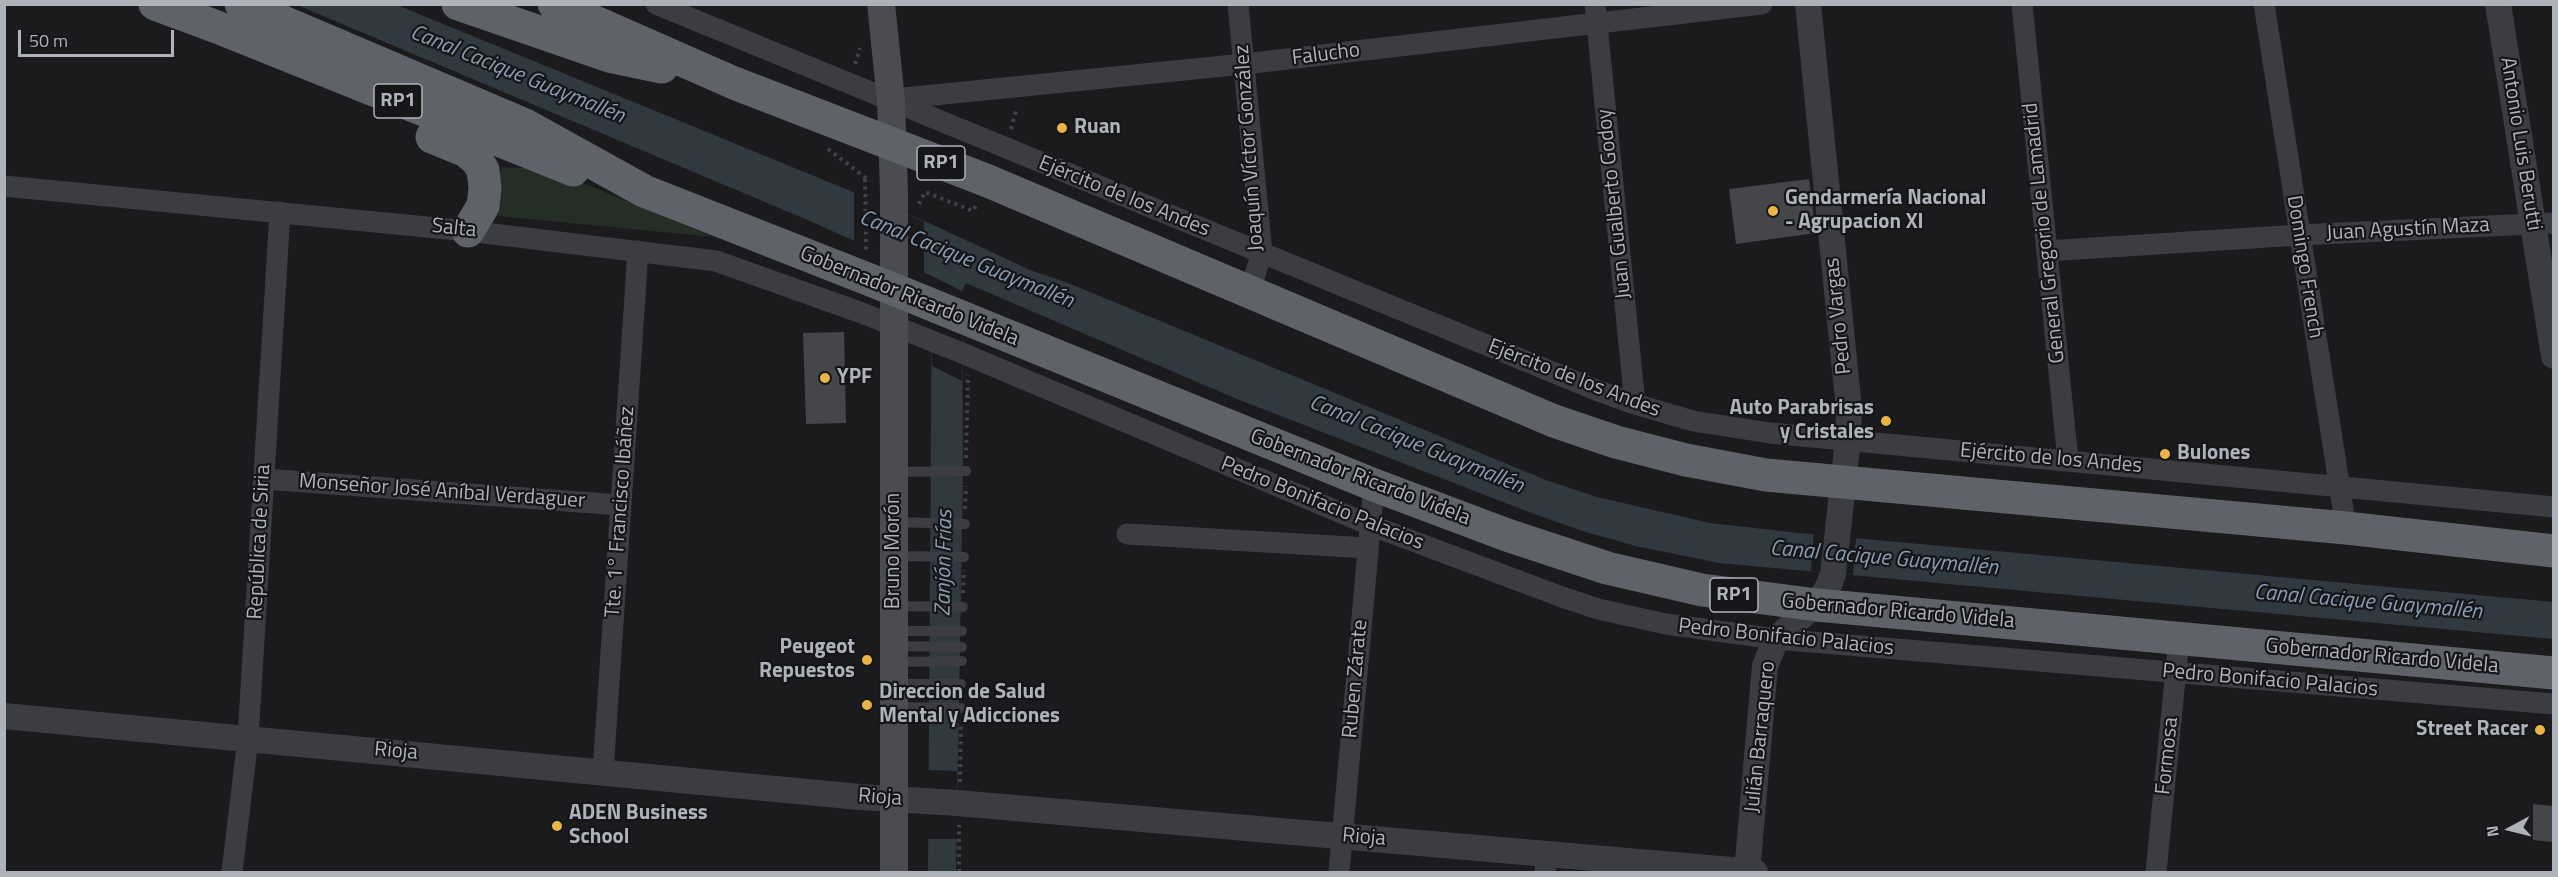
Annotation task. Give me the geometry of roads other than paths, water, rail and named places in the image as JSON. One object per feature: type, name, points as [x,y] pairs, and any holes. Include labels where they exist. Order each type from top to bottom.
[{"type":"highway","points":[[133,4],[155,21],[183,36],[466,151],[476,159],[483,170],[485,188],[483,206],[468,231]]},
{"type":"highway","name":"RP1","points":[[154,4],[217,27],[560,166],[644,191]]},
{"type":"highway","name":"Gobernador Ricardo Videla","points":[[241,4],[525,125],[644,191],[893,274],[932,305],[962,318],[1374,485],[1507,535],[1607,568],[1702,590],[1817,605],[2553,673]]},
{"type":"highway","name":"RP1","points":[[458,4],[609,56],[734,82]]},
{"type":"highway","name":"RP1","points":[[554,4],[734,82],[988,181],[1250,290],[1554,421],[1616,442],[1686,460],[1766,475],[2346,528],[2553,551]]},
{"type":"main road","name":"Bruno Morón","points":[[881,4],[891,100],[893,145],[894,873]]},
{"type":"street","name":"Ejército de los Andes","points":[[656,4],[1635,404],[1693,421],[1770,434],[2553,507]]},
{"type":"street","name":"Joaquín Víctor González","points":[[1238,4],[1262,253],[1250,290]]},
{"type":"street","name":"Falucho","points":[[891,100],[1244,64],[1596,14],[1762,4]]},
{"type":"street","name":"Pedro Vargas","points":[[1808,4],[1849,409],[1848,440],[1835,555]]},
{"type":"street","name":"General Gregorio de Lamadrid","points":[[2022,4],[2068,461]]},
{"type":"street","name":"Domingo French","points":[[2264,4],[2346,528]]},
{"type":"street","name":"Antonio Luis Berutti","points":[[2498,4],[2543,223],[2553,356]]},
{"type":"street","name":"Juan Gualberto Godoy","points":[[1596,14],[1635,404]]},
{"type":"street","name":"Salta","points":[[4,186],[468,231],[716,261],[893,326]]},
{"type":"street","name":"República de Siria","points":[[232,873],[248,738],[280,212]]},
{"type":"street","name":"Juan Agustín Maza","points":[[2047,251],[2543,223]]},
{"type":"street","name":"Tte. 1° Francisco Ibáñez","points":[[603,772],[638,251]]},
{"type":"street","name":"Pedro Bonifacio Palacios","points":[[893,326],[1371,525],[1598,609],[1666,624],[1776,639],[2553,704]]},
{"type":"street","name":"Monseñor José Aníbal Verdaguer","points":[[264,479],[621,505]]},
{"type":"street","name":"Ruben Zárate","points":[[1339,873],[1374,485]]},
{"type":"street","points":[[1127,534],[1368,548]]},
{"type":"street","name":"Julián Barraquero","points":[[1747,872],[1765,666],[1776,639],[1817,605],[1828,587],[1835,555]]},
{"type":"street","name":"Formosa","points":[[2156,873],[2179,639]]},
{"type":"street","name":"Rioja","points":[[4,716],[894,799],[1342,836],[1546,863],[1755,873]]},
{"type":"lane","points":[[893,472],[964,471]]},
{"type":"lane","points":[[894,522],[963,523]]},
{"type":"lane","points":[[894,556],[962,557]]},
{"type":"lane","points":[[894,656],[930,607],[961,607]]},
{"type":"lane","points":[[894,656],[929,631],[961,631]]},
{"type":"lane","points":[[894,656],[929,646],[960,647]]},
{"type":"lane","points":[[894,656],[929,662],[960,661]]},
{"type":"lane","points":[[894,656],[928,684],[960,684]]},
{"type":"lane","points":[[894,656],[928,708],[959,708]]},
{"type":"water","points":[[297,5],[397,5],[931,224],[1030,270],[1068,283],[1546,480],[1597,497],[1710,523],[1799,533],[2553,602],[2553,639],[1719,563],[1636,546],[1582,531],[1529,512],[1237,399],[966,283],[962,291],[963,471],[956,872],[928,872],[932,276],[810,221]]},
{"type":"place","name":"Ruan","points":[[1062,128]]},
{"type":"place","name":"Gendarmería Nacional - Agrupacion XI","points":[[1773,211]]},
{"type":"place","name":"YPF","points":[[825,378]]},
{"type":"place","name":"Auto Parabrisas y Cristales","points":[[1886,421]]},
{"type":"place","name":"Bulones","points":[[2165,454]]},
{"type":"place","name":"Peugeot Repuestos","points":[[867,660]]},
{"type":"place","name":"Direccion de Salud Mental y Adicciones","points":[[867,705]]},
{"type":"place","name":"Street Racer","points":[[2540,730]]},
{"type":"place","name":"ADEN Business School","points":[[557,826]]},
{"type":"water label","name":"Canal Cacique Guaymallén","points":[[517,75]]},
{"type":"water label","name":"Canal Cacique Guaymallén","points":[[966,260]]},
{"type":"water label","name":"Canal Cacique Guaymallén","points":[[1416,445]]},
{"type":"water label","name":"Canal Cacique Guaymallén","points":[[1884,559]]},
{"type":"water label","name":"Zanjón Frías","points":[[945,563]]},
{"type":"water label","name":"Canal Cacique Guaymallén","points":[[2368,603]]}]
